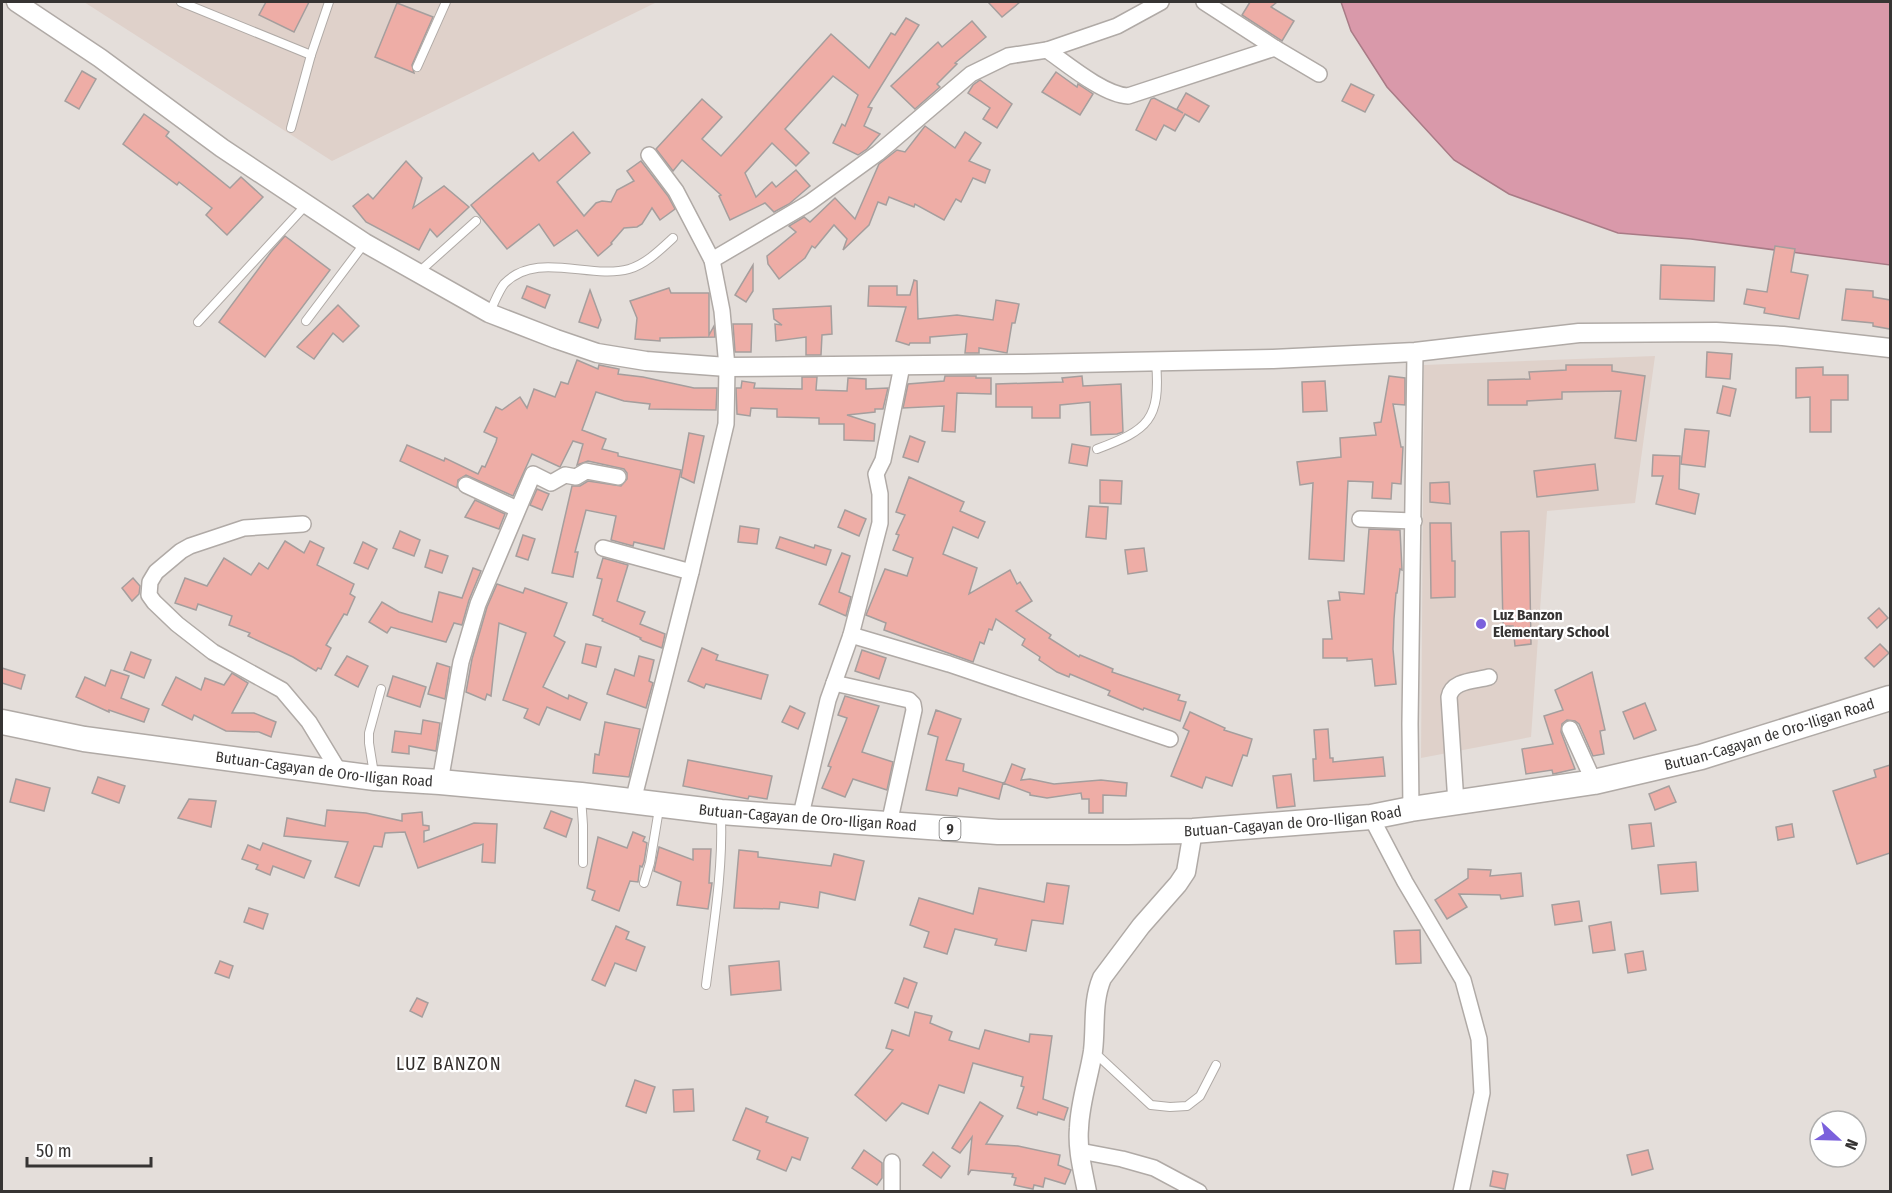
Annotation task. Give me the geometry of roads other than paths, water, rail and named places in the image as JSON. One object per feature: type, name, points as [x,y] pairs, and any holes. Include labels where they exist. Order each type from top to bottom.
[{"type":"highway","name":"Butuan-Cagayan de Oro-Iligan Road","points":[[2,722],[84,739],[375,778],[581,795],[721,812],[998,832],[1193,831],[1371,817],[1594,782],[1701,757],[1890,698]]},
{"type":"street","points":[[16,2],[100,58],[222,148],[365,243],[489,313],[597,353],[646,361],[727,367],[1273,359],[1415,352],[1579,333],[1637,332],[1716,332],[1783,336],[1890,348]]},
{"type":"street","points":[[712,260],[808,203],[870,160],[971,74],[1008,56],[1047,50],[1117,26],[1161,2]]},
{"type":"street","points":[[1204,2],[1319,74]]},
{"type":"street","points":[[1047,50],[1101,86],[1120,96],[1128,96],[1275,48]]},
{"type":"street","points":[[633,801],[726,424],[727,367],[722,311],[712,260],[676,191],[649,155]]},
{"type":"street","points":[[1411,809],[1415,352]]},
{"type":"street","points":[[800,819],[834,683],[851,635],[880,523],[880,494],[876,474],[883,460],[902,366]]},
{"type":"street","points":[[440,782],[461,662],[478,604],[533,474],[551,483],[565,476],[576,477],[586,471],[618,477]]},
{"type":"street","points":[[466,485],[518,509]]},
{"type":"street","points":[[1360,519],[1414,521]]},
{"type":"street","points":[[303,524],[244,528],[190,546],[156,572],[150,582],[149,595],[177,624],[213,652],[282,690],[309,723],[340,773]]},
{"type":"street","points":[[603,548],[691,572]]},
{"type":"street","points":[[851,635],[949,664],[1170,739]]},
{"type":"street","points":[[1456,803],[1450,690],[1454,685],[1489,677]]},
{"type":"street","points":[[834,683],[909,700],[913,704],[914,710],[889,824]]},
{"type":"street","points":[[1570,729],[1594,782]]},
{"type":"street","points":[[1371,817],[1405,882],[1463,980],[1479,1039],[1482,1093],[1461,1191]]},
{"type":"street","points":[[1087,1191],[1078,1129],[1093,1051],[1095,1003],[1102,978],[1141,926],[1179,884],[1186,872],[1193,831]]},
{"type":"street","points":[[1080,1151],[1154,1168],[1199,1191]]},
{"type":"street","points":[[892,1162],[892,1191]]},
{"type":"lane","points":[[181,2],[311,55]]},
{"type":"lane","points":[[291,128],[311,55],[329,2]]},
{"type":"lane","points":[[417,67],[446,2]]},
{"type":"lane","points":[[198,322],[306,205]]},
{"type":"lane","points":[[418,273],[476,221]]},
{"type":"lane","points":[[489,313],[504,285],[515,276],[540,268],[552,267],[610,272],[630,268],[653,256],[673,238]]},
{"type":"lane","points":[[306,321],[365,243]]},
{"type":"lane","points":[[1097,449],[1116,443],[1143,427],[1151,415],[1158,388],[1156,361]]},
{"type":"lane","points":[[375,778],[369,733],[381,689]]},
{"type":"lane","points":[[581,795],[584,825],[583,863]]},
{"type":"lane","points":[[644,883],[650,862],[659,804]]},
{"type":"lane","points":[[706,985],[722,843],[721,812]]},
{"type":"lane","points":[[1093,1051],[1151,1104],[1170,1107],[1187,1106],[1200,1096],[1216,1065]]},
{"type":"place","name":"Luz Banzon Elementary School","points":[[1481,624]]},
{"type":"district","name":"LUZ BANZON","points":[[449,1064]]}]
